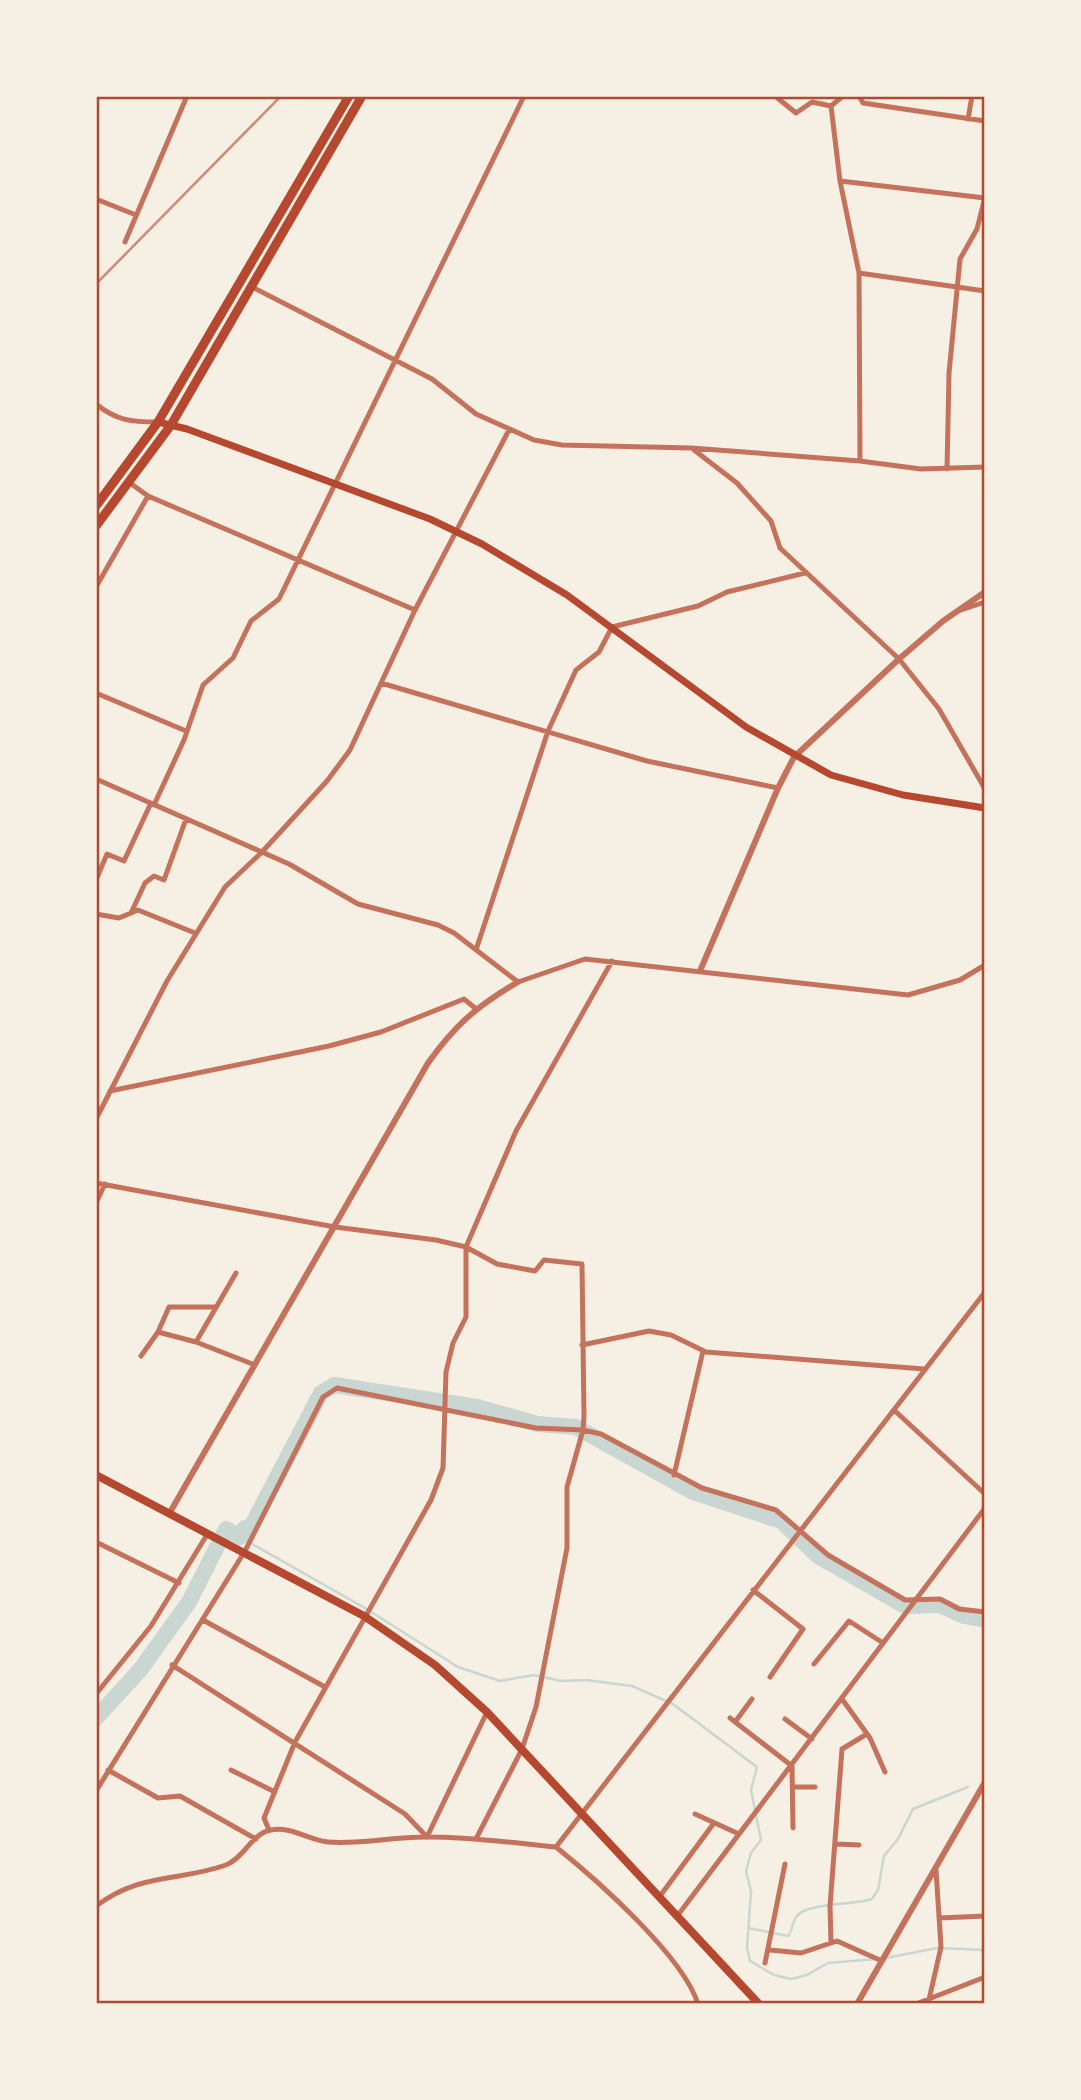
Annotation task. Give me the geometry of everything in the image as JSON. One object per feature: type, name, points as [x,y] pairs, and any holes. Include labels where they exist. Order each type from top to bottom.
[{"type":"highway","points":[[96,506],[158,422],[349,96]]},
{"type":"highway","points":[[96,526],[171,425],[362,96]]},
{"type":"main road","points":[[158,422],[334,483],[456,531],[521,565],[612,627],[746,727],[794,757],[831,775],[878,789],[985,808]]},
{"type":"main road","points":[[96,1475],[364,1616],[435,1665],[487,1712],[759,2004]]},
{"type":"street","points":[[125,242],[187,96]]},
{"type":"street","points":[[96,880],[107,854],[124,860],[186,731],[203,685],[233,658],[251,621],[279,599],[393,359],[524,96]]},
{"type":"street","points":[[775,96],[796,113],[812,102],[831,106],[844,96]]},
{"type":"street","points":[[859,96],[863,103],[985,121]]},
{"type":"street","points":[[968,119],[972,96]]},
{"type":"street","points":[[831,106],[840,181],[859,273],[860,461]]},
{"type":"street","points":[[840,181],[985,198],[977,229],[960,259],[949,373],[947,470]]},
{"type":"street","points":[[96,199],[136,215]]},
{"type":"street","points":[[859,273],[985,291]]},
{"type":"street","points":[[252,288],[432,379],[476,414],[534,440],[562,445],[691,449],[947,470],[985,467]]},
{"type":"street","points":[[96,404],[124,422],[158,422]]},
{"type":"street","points":[[96,1119],[195,933],[225,887],[262,852],[327,781],[350,750],[415,610],[509,430]]},
{"type":"street","points":[[691,449],[713,463],[748,495],[771,521],[780,548],[899,659],[939,709],[985,789]]},
{"type":"street","points":[[130,483],[148,496],[415,610]]},
{"type":"street","points":[[96,587],[148,496]]},
{"type":"street","points":[[476,950],[548,731],[576,670],[599,652],[612,627],[698,606],[727,592],[805,573]]},
{"type":"street","points":[[700,971],[778,788],[794,757],[899,659],[957,611],[985,592]]},
{"type":"street","points":[[957,611],[985,602]]},
{"type":"street","points":[[381,682],[647,761],[778,788]]},
{"type":"street","points":[[96,693],[186,731]]},
{"type":"street","points":[[96,779],[262,852],[358,904],[438,925],[518,982]]},
{"type":"street","points":[[131,913],[145,883],[154,876],[164,880],[187,819]]},
{"type":"street","points":[[96,914],[119,918],[138,910],[195,933]]},
{"type":"street","points":[[169,1514],[428,1063],[452,1030],[475,1008],[518,982],[585,959],[908,995],[960,980],[985,965]]},
{"type":"street","points":[[269,1830],[264,1818],[295,1742],[431,1500],[443,1468],[448,1362],[466,1317],[466,1247],[516,1131],[612,961]]},
{"type":"street","points":[[110,1091],[329,1046],[381,1032],[464,999],[475,1008]]},
{"type":"street","points":[[96,1182],[335,1227],[436,1240],[466,1247],[498,1264],[535,1271],[544,1260],[582,1264],[583,1430],[566,1487],[567,1548],[562,1583],[545,1653],[537,1707],[522,1749],[476,1839]]},
{"type":"street","points":[[96,1203],[106,1184]]},
{"type":"street","points":[[196,1342],[236,1273]]},
{"type":"street","points":[[556,1847],[985,1292]]},
{"type":"street","points":[[141,1356],[158,1332],[169,1307],[216,1307]]},
{"type":"street","points":[[582,1345],[649,1331],[671,1335],[703,1351],[924,1369]]},
{"type":"street","points":[[158,1332],[196,1342],[255,1365]]},
{"type":"street","points":[[674,1475],[703,1351]]},
{"type":"street","points":[[96,1791],[203,1619],[323,1397],[337,1388],[536,1428],[583,1430],[601,1434],[702,1488],[776,1510],[828,1555],[905,1600],[940,1599],[959,1609],[985,1612]]},
{"type":"street","points":[[895,1410],[985,1494]]},
{"type":"street","points":[[678,1915],[985,1508]]},
{"type":"street","points":[[96,1693],[130,1655],[210,1534]]},
{"type":"street","points":[[96,1542],[179,1583]]},
{"type":"street","points":[[753,1590],[803,1629],[770,1677]]},
{"type":"street","points":[[203,1619],[325,1687]]},
{"type":"street","points":[[814,1664],[849,1620],[883,1643]]},
{"type":"street","points":[[172,1665],[405,1814],[427,1837]]},
{"type":"street","points":[[752,1699],[733,1720],[792,1766],[793,1828]]},
{"type":"street","points":[[842,1699],[867,1734],[885,1772]]},
{"type":"street","points":[[427,1837],[487,1712]]},
{"type":"street","points":[[785,1719],[812,1739]]},
{"type":"street","points":[[831,1943],[830,1906],[842,1749],[867,1734]]},
{"type":"street","points":[[108,1770],[158,1798],[180,1796],[256,1839]]},
{"type":"street","points":[[230,1770],[275,1792]]},
{"type":"street","points":[[857,2004],[985,1782]]},
{"type":"street","points":[[793,1787],[815,1787]]},
{"type":"street","points":[[695,1814],[739,1834]]},
{"type":"street","points":[[660,1896],[714,1823]]},
{"type":"street","points":[[96,1906],[116,1891],[155,1878],[226,1865],[240,1857],[256,1839],[269,1830],[283,1830],[328,1842],[427,1837],[556,1847],[582,1868],[658,1945],[692,1986],[698,2004]]},
{"type":"street","points":[[836,1844],[859,1845]]},
{"type":"street","points":[[765,1964],[770,1950],[785,1864]]},
{"type":"street","points":[[929,2000],[941,1947],[936,1870]]},
{"type":"street","points":[[939,1918],[985,1916]]},
{"type":"street","points":[[770,1950],[801,1953],[831,1943],[847,1943],[882,1961]]},
{"type":"street","points":[[916,2004],[985,1977]]},
{"type":"waterway","points":[[96,1718],[140,1670],[189,1602],[226,1529],[240,1537],[245,1528],[251,1527],[321,1393],[334,1385],[477,1407],[538,1424],[576,1427],[693,1492],[781,1521],[818,1556],[905,1606],[940,1605],[964,1616],[985,1620]]},
{"type":"waterway","points":[[240,1537],[365,1608],[458,1667],[500,1681],[534,1675],[561,1681],[587,1680],[632,1686],[673,1704],[757,1767],[751,1790],[761,1840],[751,1853],[746,1871],[751,1891],[747,1948],[750,1961],[774,1975],[791,1979],[807,1975],[828,1963],[876,1959]]},
{"type":"waterway","points":[[748,1928],[788,1936],[795,1918],[802,1912],[820,1906],[872,1899],[878,1890],[884,1856],[898,1839],[913,1809],[968,1787]]},
{"type":"waterway","points":[[886,1958],[937,1948],[985,1950]]},
{"type":"railway","points":[[96,284],[281,96]]}]
